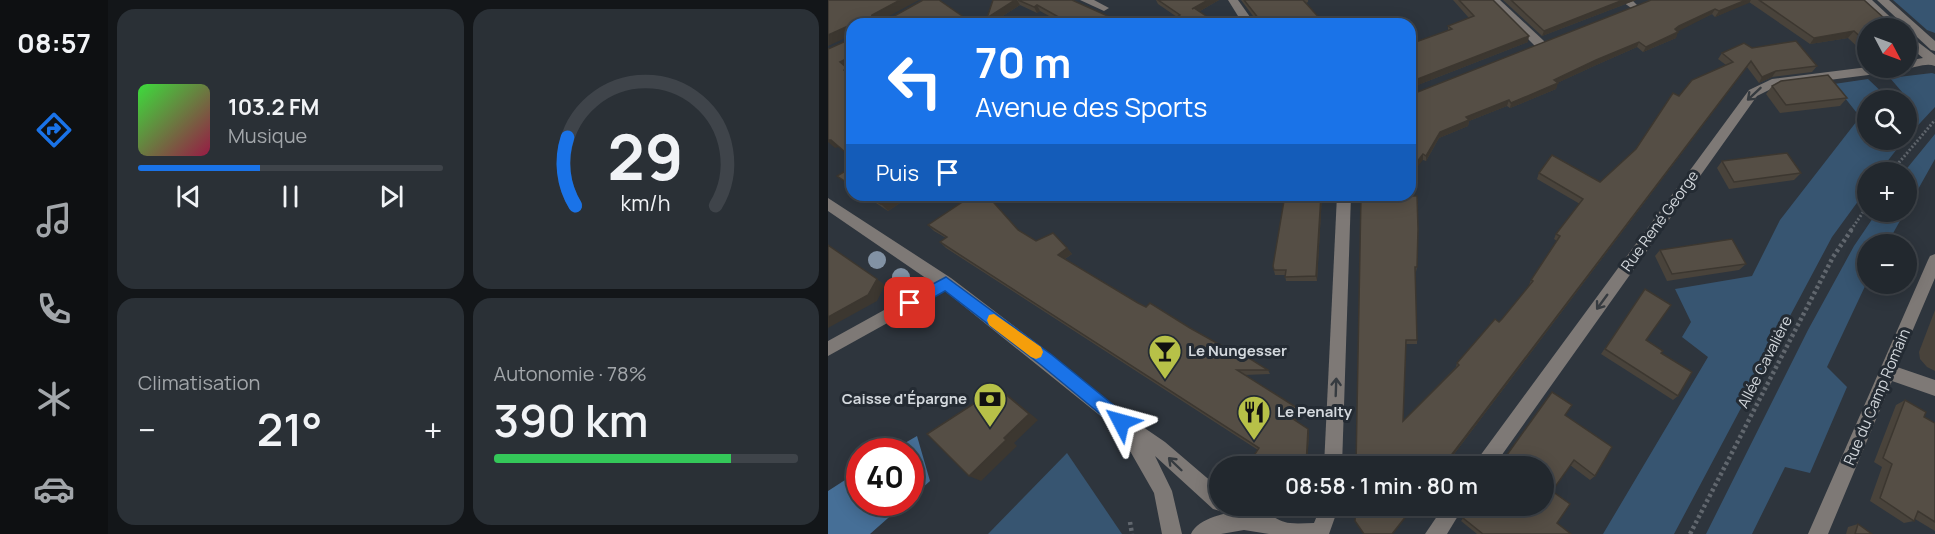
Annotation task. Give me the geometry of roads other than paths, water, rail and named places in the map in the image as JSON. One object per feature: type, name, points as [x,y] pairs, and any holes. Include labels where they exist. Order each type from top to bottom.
[{"type":"street","points":[[1085,0],[1104,8]]},
{"type":"street","points":[[1233,0],[1245,18]]},
{"type":"street","points":[[1494,0],[1540,44]]},
{"type":"street","points":[[1865,0],[1886,18]]},
{"type":"street","points":[[1882,0],[1934,57]]},
{"type":"street","points":[[1917,45],[1934,57]]},
{"type":"street","points":[[1917,62],[1934,57]]},
{"type":"street","name":"Rue René George","points":[[1491,456],[1753,93],[1772,83],[1857,72]]},
{"type":"street","points":[[1333,456],[1344,201]]},
{"type":"street","points":[[828,204],[946,283],[1046,360],[1121,422],[1159,448],[1209,492]]},
{"type":"street","name":"Rue du Camp Romain","points":[[1818,534],[1935,260]]},
{"type":"street","points":[[828,349],[946,283]]},
{"type":"street","points":[[1888,372],[1935,388]]},
{"type":"street","points":[[1121,422],[1147,460],[1165,494],[1172,534]]},
{"type":"street","points":[[1242,516],[1248,520]]},
{"type":"street","points":[[1201,534],[1223,523],[1248,520],[1268,523],[1286,533],[1319,534],[1326,516]]},
{"type":"street","points":[[1435,534],[1448,516]]},
{"type":"place","name":"Le Nungesser","points":[[1165,380]]},
{"type":"place","name":"Caisse d'Épargne","points":[[990,428]]},
{"type":"place","name":"Le Penalty","points":[[1254,441]]}]
